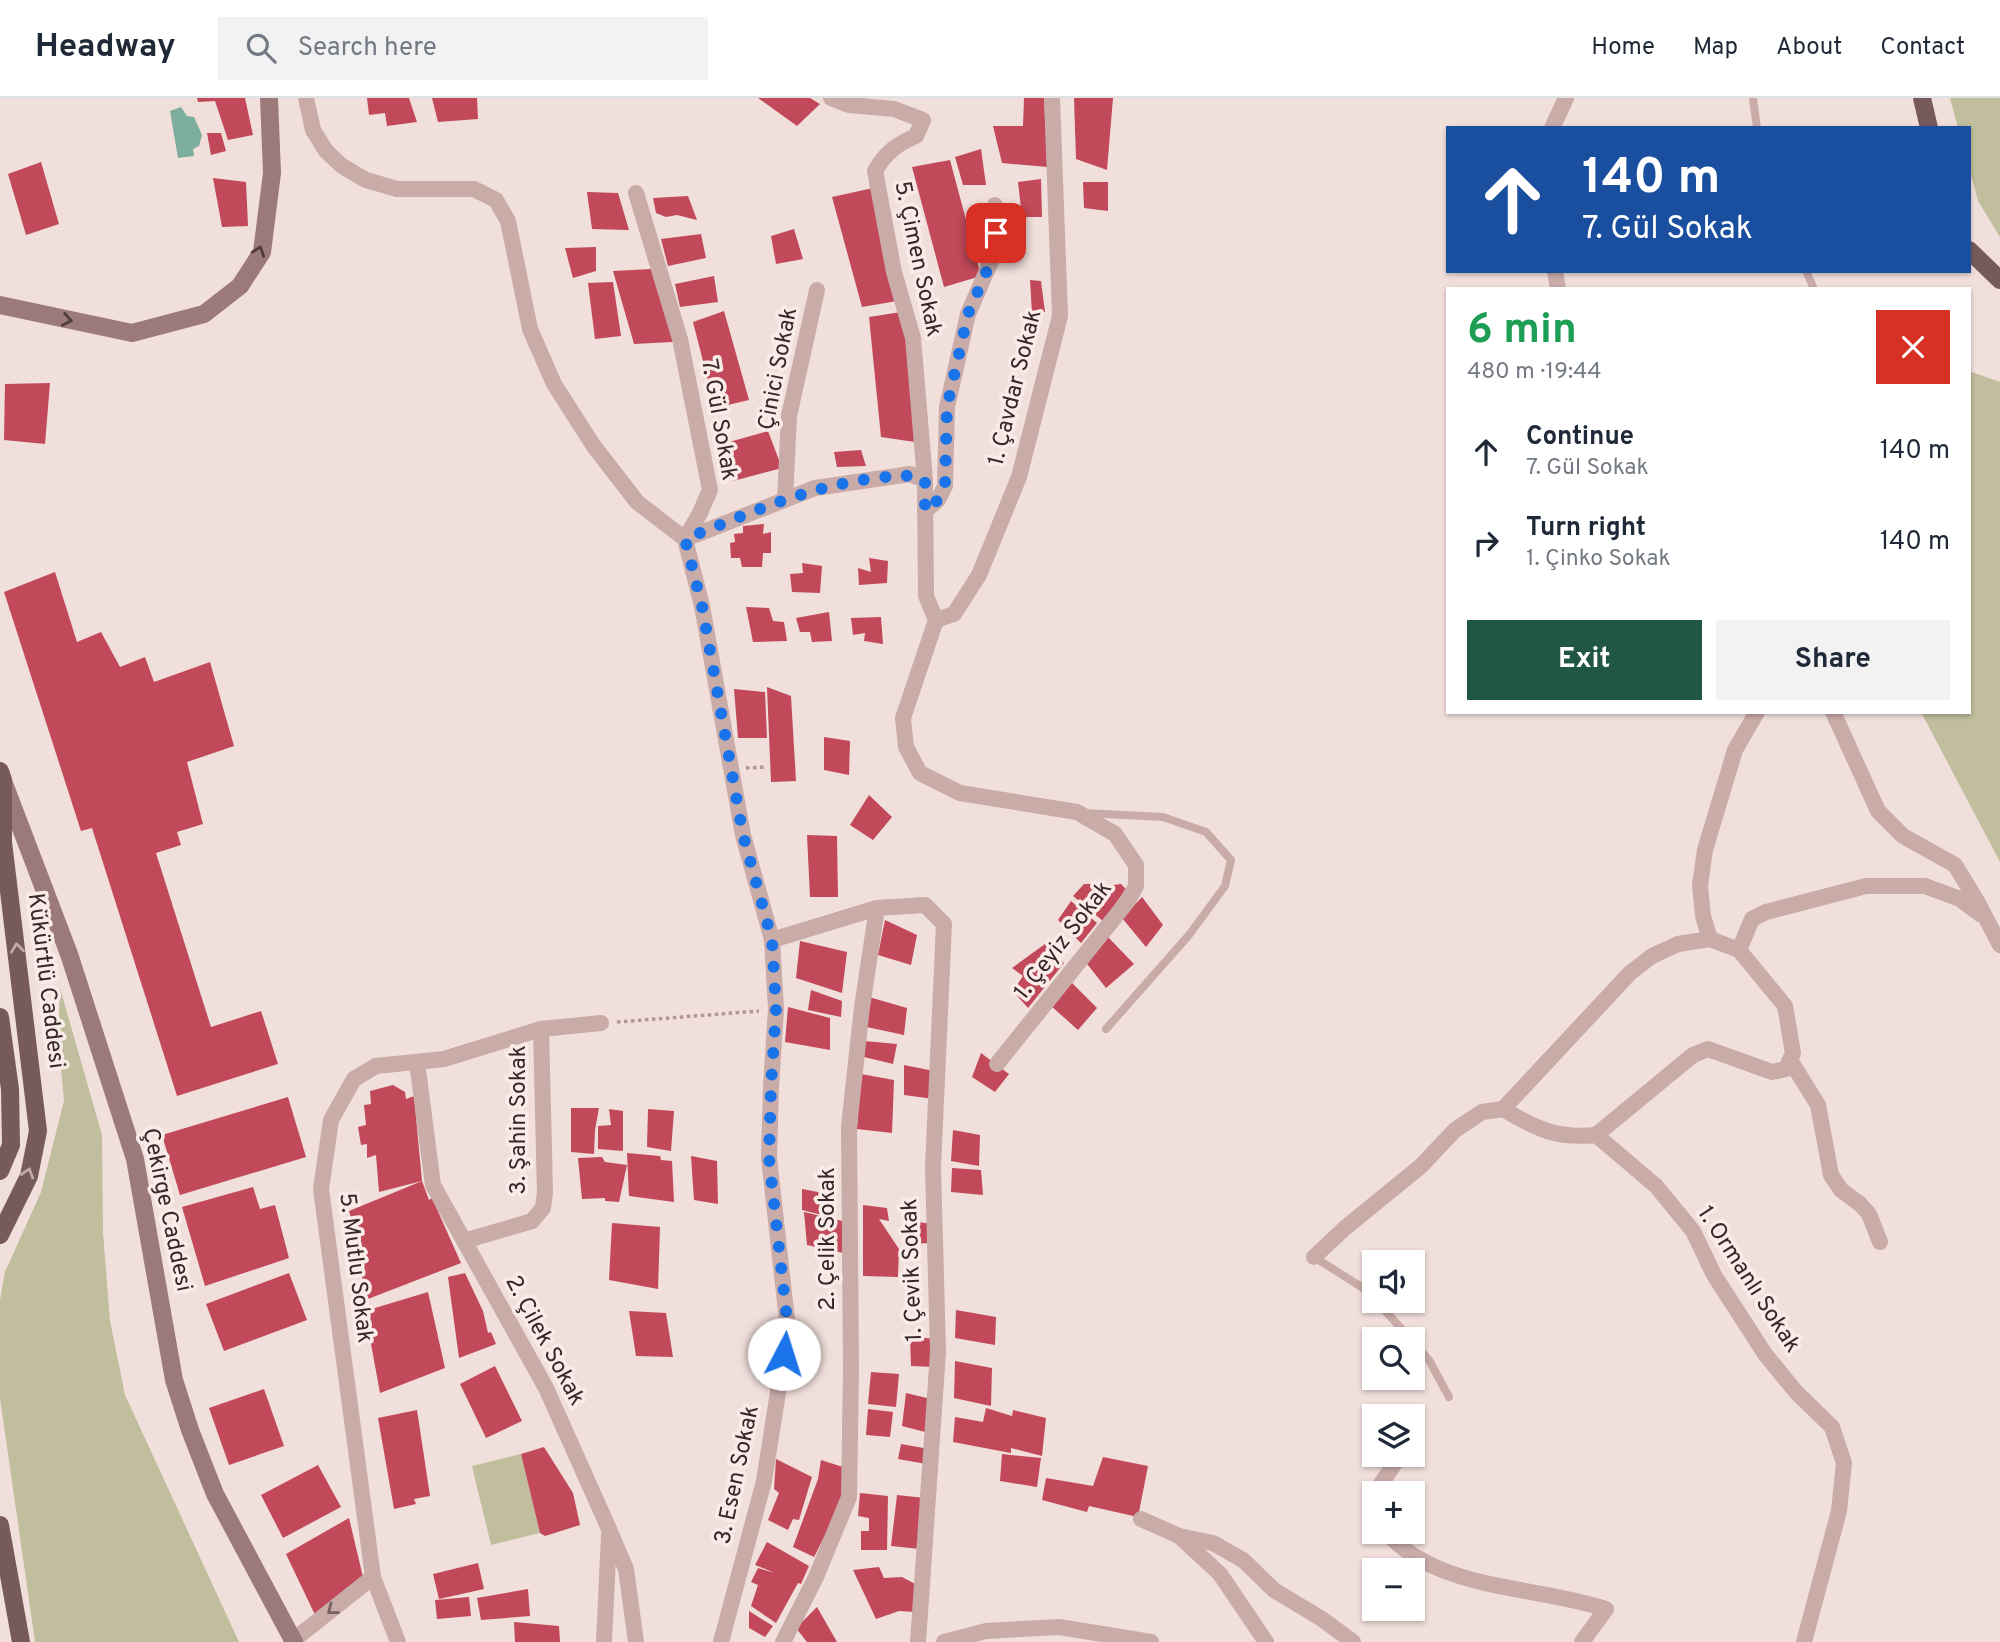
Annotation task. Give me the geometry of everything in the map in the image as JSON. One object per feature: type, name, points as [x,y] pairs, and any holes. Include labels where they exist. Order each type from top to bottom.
[{"type":"main road","points":[[0,305],[132,333],[204,314],[240,286],[262,252],[272,173],[269,98]]},
{"type":"main road","points":[[1922,98],[1929,126]]},
{"type":"main road","points":[[1971,252],[2000,280]]},
{"type":"main road","name":"Kükürtlü Caddesi","points":[[0,1235],[29,1176],[38,1131],[4,842],[1,779]]},
{"type":"main road","name":"Çekirge Caddesi","points":[[1,779],[69,954],[135,1159],[174,1380],[190,1430],[215,1494],[293,1642]]},
{"type":"main road","points":[[0,1017],[10,1089],[11,1145],[0,1171]]},
{"type":"main road","points":[[0,1525],[21,1642]]},
{"type":"street","points":[[306,98],[313,130],[326,151],[342,166],[366,180],[397,189],[474,189],[496,200],[508,221],[530,329],[554,384],[593,445],[637,502],[685,539],[702,606],[743,835],[772,940],[877,908]]},
{"type":"street","name":"5. Çimen Sokak","points":[[831,98],[849,105],[894,109],[923,120],[916,136],[884,155],[875,171],[894,272],[913,338],[925,480],[926,596],[936,620]]},
{"type":"street","name":"1. Çavdar Sokak","points":[[936,620],[954,614],[979,575],[1019,477],[1060,316],[1052,98]]},
{"type":"street","points":[[1553,126],[1566,98]]},
{"type":"street","name":"7. Gül Sokak","points":[[636,193],[680,339],[710,490],[685,539]]},
{"type":"street","points":[[925,511],[938,500],[945,486],[947,407],[968,314],[991,261],[996,233],[995,205]]},
{"type":"street","name":"Çinici Sokak","points":[[785,499],[789,416],[817,290]]},
{"type":"street","points":[[685,539],[815,488],[910,474],[925,480]]},
{"type":"street","name":"1. Çeyiz Sokak","points":[[936,620],[903,718],[906,747],[920,773],[960,793],[1077,812],[1115,834],[1136,865],[1136,886],[1127,902],[997,1064]]},
{"type":"street","points":[[1710,939],[1703,916],[1700,885],[1705,850],[1735,750],[1756,714]]},
{"type":"street","points":[[1834,714],[1878,811],[1903,836],[1955,865],[2000,946]]},
{"type":"street","points":[[1739,950],[1752,919],[1766,912],[1866,886],[1925,887],[1960,899],[1986,919]]},
{"type":"street","name":"1. Çevik Sokak","points":[[877,908],[925,905],[944,924],[933,1167],[938,1352],[918,1642]]},
{"type":"street","name":"2. Çelik Sokak","points":[[783,1642],[816,1577],[849,1497],[849,1126],[862,1007],[877,908]]},
{"type":"street","points":[[1314,1257],[1345,1228],[1422,1166],[1455,1130],[1482,1112],[1503,1109],[1525,1122],[1571,1137],[1596,1135],[1693,1055],[1708,1049],[1772,1072],[1786,1069],[1793,1053],[1785,1006],[1739,950],[1710,939],[1678,944],[1652,957],[1630,973],[1503,1109]]},
{"type":"street","name":"3. Esen Sokak","points":[[721,1642],[764,1480],[788,1329],[769,1158],[776,1009],[772,940]]},
{"type":"street","name":"5. Mutlu Sokak","points":[[398,1642],[373,1577],[321,1189],[331,1120],[354,1079],[376,1066],[444,1059],[541,1029],[601,1023]]},
{"type":"street","name":"3. Şahin Sokak","points":[[464,1241],[532,1221],[542,1208],[545,1192],[541,1029]]},
{"type":"street","points":[[1790,1060],[1818,1105],[1830,1175],[1841,1190],[1869,1214],[1880,1242]]},
{"type":"street","name":"2. Çilek Sokak","points":[[417,1062],[433,1185],[547,1388],[626,1569],[636,1642]]},
{"type":"street","name":"1. Ormanlı Sokak","points":[[1596,1135],[1656,1186],[1693,1231],[1714,1275],[1765,1354],[1796,1392],[1832,1427],[1844,1462],[1839,1511],[1804,1642]]},
{"type":"street","points":[[1141,1519],[1179,1536],[1213,1543],[1243,1560],[1274,1591],[1322,1619],[1353,1642]]},
{"type":"street","points":[[604,1642],[609,1529]]},
{"type":"street","points":[[1179,1536],[1220,1574],[1266,1642]]},
{"type":"street","points":[[1399,1544],[1460,1578],[1582,1601],[1606,1609],[1582,1642]]},
{"type":"street","points":[[293,1642],[373,1577]]},
{"type":"street","points":[[944,1642],[986,1631],[1059,1628],[1151,1642]]},
{"type":"lane","points":[[1753,98],[1757,126]]},
{"type":"lane","points":[[1077,812],[1163,817],[1206,832],[1231,860],[1226,886],[1189,935],[1106,1029]]},
{"type":"lane","points":[[1314,1257],[1362,1287]]},
{"type":"lane","points":[[1386,1313],[1399,1327]]},
{"type":"lane","points":[[1425,1356],[1449,1397]]},
{"type":"path","points":[[601,1023],[776,1009]]},
{"type":"shaded area","points":[[1950,98],[2000,98],[2000,237],[1978,201],[1971,175],[1971,126],[1957,126]]},
{"type":"shaded area","points":[[181,107],[187,116],[194,117],[202,135],[199,146],[193,149],[194,156],[178,158],[170,111]]},
{"type":"shaded area","points":[[1971,372],[2000,382],[2000,862],[1922,714],[1971,714]]},
{"type":"shaded area","points":[[60,988],[102,1135],[103,1232],[110,1321],[125,1395],[239,1642],[35,1642],[0,1398],[0,1300],[5,1272],[41,1192],[64,1101],[58,1036]]},
{"type":"shaded area","points":[[521,1454],[540,1533],[491,1545],[472,1466]]},
{"type":"building","points":[[197,98],[245,98],[253,135],[228,140],[215,101],[198,102]]},
{"type":"building","points":[[367,98],[409,98],[417,122],[387,126],[385,113],[369,115]]},
{"type":"building","points":[[432,98],[477,98],[478,119],[438,122]]},
{"type":"building","points":[[758,98],[810,98],[820,104],[797,126]]},
{"type":"building","points":[[1024,98],[1044,98],[1048,167],[1002,163],[993,126],[1023,126]]},
{"type":"building","points":[[1074,98],[1113,98],[1107,170],[1076,159]]},
{"type":"building","points":[[207,133],[221,133],[226,151],[211,155]]},
{"type":"building","points":[[981,149],[986,185],[963,185],[955,157]]},
{"type":"building","points":[[950,160],[981,276],[944,287],[912,167]]},
{"type":"building","points":[[41,162],[59,224],[26,235],[8,174]]},
{"type":"building","points":[[213,178],[246,182],[248,226],[222,227]]},
{"type":"building","points":[[1041,179],[1042,217],[1022,217],[1018,182]]},
{"type":"building","points":[[1083,182],[1108,182],[1108,211],[1084,208]]},
{"type":"building","points":[[873,188],[897,301],[862,307],[832,197]]},
{"type":"building","points":[[587,192],[618,193],[629,230],[592,229]]},
{"type":"building","points":[[688,196],[697,220],[677,215],[666,217],[656,213],[653,198]]},
{"type":"building","points":[[794,229],[803,259],[776,264],[771,236]]},
{"type":"building","points":[[701,234],[706,258],[668,266],[661,239]]},
{"type":"building","points":[[596,247],[596,271],[573,278],[565,248]]},
{"type":"building","points":[[651,269],[673,342],[634,344],[613,271]]},
{"type":"building","points":[[714,276],[718,302],[680,307],[675,284]]},
{"type":"building","points":[[1030,280],[1041,281],[1045,312],[1032,313]]},
{"type":"building","points":[[613,282],[621,336],[595,339],[588,283]]},
{"type":"building","points":[[724,311],[749,400],[715,408],[693,322]]},
{"type":"building","points":[[901,312],[911,353],[915,442],[881,437],[869,317]]},
{"type":"building","points":[[50,383],[45,444],[4,440],[5,384]]},
{"type":"building","points":[[768,431],[782,468],[733,481],[722,444]]},
{"type":"building","points":[[861,450],[866,466],[837,467],[834,452]]},
{"type":"building","points":[[764,524],[763,534],[771,532],[771,553],[763,553],[762,567],[742,567],[740,558],[731,558],[730,543],[735,542],[734,534],[743,533],[743,526]]},
{"type":"building","points":[[869,558],[888,561],[887,583],[859,585],[858,568],[871,572]]},
{"type":"building","points":[[802,563],[822,566],[820,593],[792,592],[790,574],[803,573]]},
{"type":"building","points":[[55,572],[77,642],[101,632],[120,667],[145,657],[154,682],[210,662],[234,746],[187,762],[203,824],[177,832],[181,845],[156,853],[211,1027],[261,1011],[278,1064],[177,1096],[92,828],[81,831],[4,592]]},
{"type":"building","points":[[746,607],[769,608],[773,621],[784,622],[787,641],[753,642]]},
{"type":"building","points":[[829,612],[832,641],[812,642],[810,632],[800,632],[796,618]]},
{"type":"building","points":[[881,617],[883,644],[864,641],[865,633],[853,635],[851,618]]},
{"type":"building","points":[[767,687],[791,696],[796,781],[771,782]]},
{"type":"building","points":[[734,689],[765,692],[767,738],[738,738]]},
{"type":"building","points":[[824,737],[850,741],[849,775],[824,770]]},
{"type":"building","points":[[869,795],[892,817],[873,840],[850,825]]},
{"type":"building","points":[[807,835],[837,836],[838,897],[810,897]]},
{"type":"building","points":[[1084,884],[1098,884],[1099,887],[1121,884],[1126,889],[1103,921],[1073,896]]},
{"type":"building","points":[[1142,897],[1163,925],[1146,947],[1122,918]]},
{"type":"building","points":[[1071,901],[1097,923],[1081,943],[1058,920]]},
{"type":"building","points":[[885,920],[917,935],[911,965],[878,955]]},
{"type":"building","points":[[1106,935],[1134,964],[1106,988],[1084,960]]},
{"type":"building","points":[[800,941],[847,952],[842,993],[796,978]]},
{"type":"building","points":[[1045,944],[1064,963],[1028,1008],[1013,991],[1023,976],[1012,968]]},
{"type":"building","points":[[1070,981],[1097,1008],[1078,1030],[1050,1005]]},
{"type":"building","points":[[811,990],[842,1001],[841,1017],[808,1010]]},
{"type":"building","points":[[869,997],[907,1008],[904,1035],[862,1026]]},
{"type":"building","points":[[788,1007],[830,1018],[830,1050],[785,1042]]},
{"type":"building","points":[[864,1041],[897,1044],[893,1064],[864,1057]]},
{"type":"building","points":[[981,1053],[1009,1074],[995,1092],[972,1077]]},
{"type":"building","points":[[904,1065],[934,1071],[934,1099],[904,1095]]},
{"type":"building","points":[[861,1074],[894,1080],[892,1133],[857,1129]]},
{"type":"building","points":[[393,1085],[405,1092],[406,1099],[414,1096],[422,1181],[379,1192],[376,1155],[367,1158],[367,1144],[361,1145],[358,1127],[366,1125],[364,1105],[371,1104],[370,1091]]},
{"type":"building","points":[[288,1097],[306,1157],[180,1195],[162,1135]]},
{"type":"building","points":[[571,1108],[599,1108],[594,1154],[571,1152]]},
{"type":"building","points":[[609,1109],[623,1111],[623,1151],[598,1149],[598,1126],[611,1125]]},
{"type":"building","points":[[648,1109],[674,1111],[671,1151],[647,1147]]},
{"type":"building","points":[[953,1130],[980,1135],[979,1166],[951,1161]]},
{"type":"building","points":[[627,1153],[660,1156],[661,1160],[672,1161],[674,1202],[629,1196]]},
{"type":"building","points":[[691,1156],[717,1161],[718,1204],[694,1200]]},
{"type":"building","points":[[602,1157],[605,1162],[627,1165],[619,1202],[605,1201],[605,1198],[582,1199],[578,1158]]},
{"type":"building","points":[[952,1168],[981,1170],[983,1195],[951,1192]]},
{"type":"building","points":[[422,1181],[461,1263],[368,1299],[354,1247],[359,1244],[349,1211]]},
{"type":"building","points":[[253,1187],[260,1209],[275,1205],[289,1258],[205,1286],[182,1207]]},
{"type":"building","points":[[802,1189],[834,1195],[834,1218],[802,1210]]},
{"type":"building","points":[[863,1205],[887,1208],[889,1221],[879,1219],[899,1249],[898,1277],[863,1276]]},
{"type":"building","points":[[804,1212],[847,1222],[848,1254],[807,1245]]},
{"type":"building","points":[[904,1220],[932,1224],[931,1243],[904,1244]]},
{"type":"building","points":[[612,1223],[660,1227],[658,1289],[609,1280]]},
{"type":"building","points":[[289,1273],[307,1320],[224,1351],[206,1304]]},
{"type":"building","points":[[465,1273],[483,1311],[488,1333],[491,1332],[496,1344],[459,1358],[448,1277]]},
{"type":"building","points":[[428,1292],[445,1368],[380,1393],[365,1311]]},
{"type":"building","points":[[956,1310],[996,1317],[995,1345],[955,1338]]},
{"type":"building","points":[[629,1311],[666,1313],[673,1357],[636,1356]]},
{"type":"building","points":[[910,1336],[934,1339],[934,1367],[911,1366]]},
{"type":"building","points":[[955,1361],[992,1368],[991,1406],[954,1398]]},
{"type":"building","points":[[495,1366],[522,1421],[486,1438],[460,1384]]},
{"type":"building","points":[[871,1372],[899,1374],[896,1407],[868,1404]]},
{"type":"building","points":[[264,1389],[284,1446],[229,1465],[209,1408]]},
{"type":"building","points":[[906,1393],[931,1399],[929,1433],[902,1426]]},
{"type":"building","points":[[986,1408],[1012,1416],[1013,1410],[1046,1418],[1042,1456],[1011,1448],[1011,1453],[953,1442],[955,1417],[983,1422]]},
{"type":"building","points":[[868,1409],[893,1412],[890,1437],[866,1435]]},
{"type":"building","points":[[417,1410],[430,1496],[414,1499],[416,1504],[394,1509],[378,1418]]},
{"type":"building","points":[[901,1444],[929,1449],[926,1464],[898,1459]]},
{"type":"building","points":[[544,1447],[573,1493],[580,1525],[545,1536],[540,1533],[521,1454]]},
{"type":"building","points":[[1002,1454],[1041,1458],[1037,1487],[1000,1481]]},
{"type":"building","points":[[1103,1457],[1148,1466],[1138,1517],[1089,1506],[1087,1512],[1042,1500],[1046,1478],[1093,1486]]},
{"type":"building","points":[[776,1459],[812,1477],[799,1520],[793,1519],[788,1530],[768,1520],[779,1493],[774,1489]]},
{"type":"building","points":[[821,1460],[843,1467],[847,1492],[814,1557],[793,1547],[818,1479]]},
{"type":"building","points":[[318,1465],[341,1507],[283,1538],[261,1495]]},
{"type":"building","points":[[860,1493],[888,1496],[887,1550],[861,1550],[861,1531],[869,1531],[869,1518],[858,1516]]},
{"type":"building","points":[[897,1495],[925,1498],[920,1549],[891,1546]]},
{"type":"building","points":[[349,1518],[363,1577],[317,1619],[286,1554]]},
{"type":"building","points":[[767,1542],[809,1566],[776,1623],[751,1606],[758,1585],[751,1582],[758,1568],[775,1573],[755,1565]]},
{"type":"building","points":[[478,1563],[484,1589],[439,1599],[433,1574]]},
{"type":"building","points":[[879,1567],[884,1578],[902,1577],[917,1585],[915,1612],[899,1611],[876,1619],[853,1570]]},
{"type":"building","points":[[528,1589],[530,1616],[481,1620],[477,1598]]},
{"type":"building","points":[[469,1597],[471,1616],[437,1619],[435,1600]]},
{"type":"building","points":[[817,1607],[837,1642],[807,1642],[796,1628]]},
{"type":"building","points":[[749,1611],[773,1626],[765,1637],[749,1628]]},
{"type":"building","points":[[514,1622],[559,1626],[560,1642],[515,1642]]},
{"type":"route","points":[[784,1354],[788,1329],[769,1158],[776,1009],[772,940],[743,835],[702,606],[685,539],[815,488],[866,479],[910,474],[925,480],[925,511],[938,500],[945,486],[947,407],[957,358],[968,314],[991,261],[996,233]]}]
